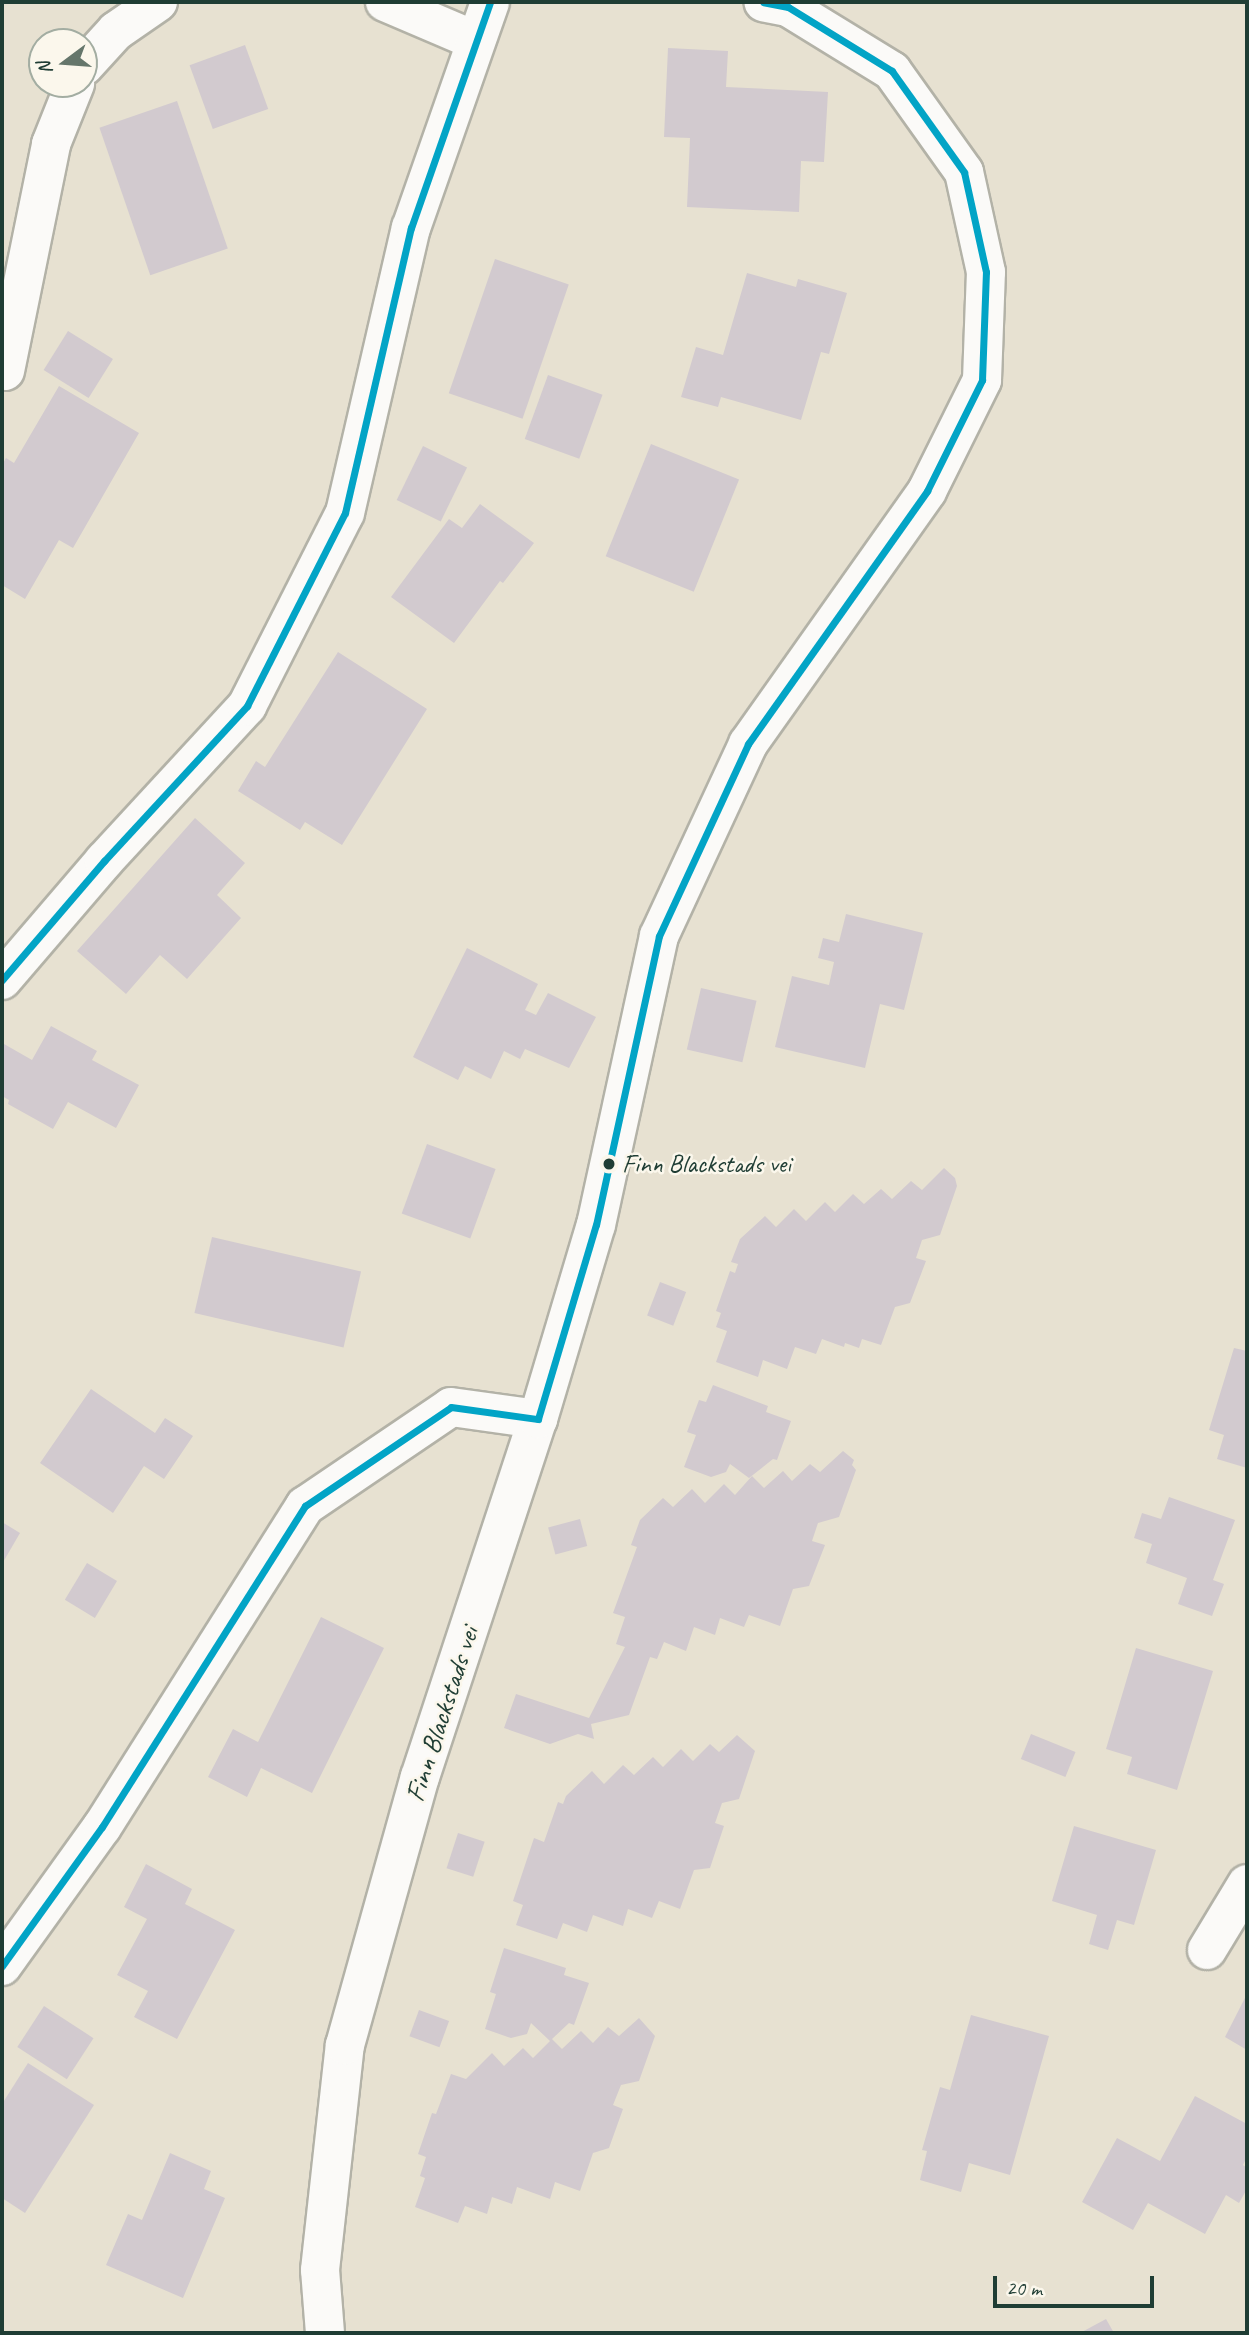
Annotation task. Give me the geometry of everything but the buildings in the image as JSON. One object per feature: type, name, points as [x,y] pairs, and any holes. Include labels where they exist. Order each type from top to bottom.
[{"type":"street","points":[[98,51],[116,31],[158,2]]},
{"type":"street","points":[[385,2],[474,40]]},
{"type":"street","points":[[2,979],[104,861],[247,706],[345,513],[411,228],[474,40],[490,2]]},
{"type":"street","name":"Finn Blackstads vei","points":[[325,2333],[320,2270],[345,2045],[420,1777],[538,1419],[596,1225],[659,936],[748,744],[927,491],[982,380],[986,272],[964,172],[892,71],[788,7],[762,2]]},
{"type":"street","points":[[5,371],[51,144],[69,98]]},
{"type":"street","points":[[2,1966],[102,1826],[305,1506],[451,1407],[538,1419]]},
{"type":"street","points":[[1207,1950],[1247,1884]]},
{"type":"transit line","points":[[2,980],[104,861],[247,706],[345,513],[411,228],[490,2]]},
{"type":"transit line","points":[[2,1966],[102,1827],[305,1506],[451,1407],[538,1419],[596,1225],[659,936],[748,744],[927,491],[982,380],[986,272],[964,172],[892,71],[788,7],[763,2]]},
{"type":"place","name":"Finn Blackstads vei","points":[[609,1164]]}]
